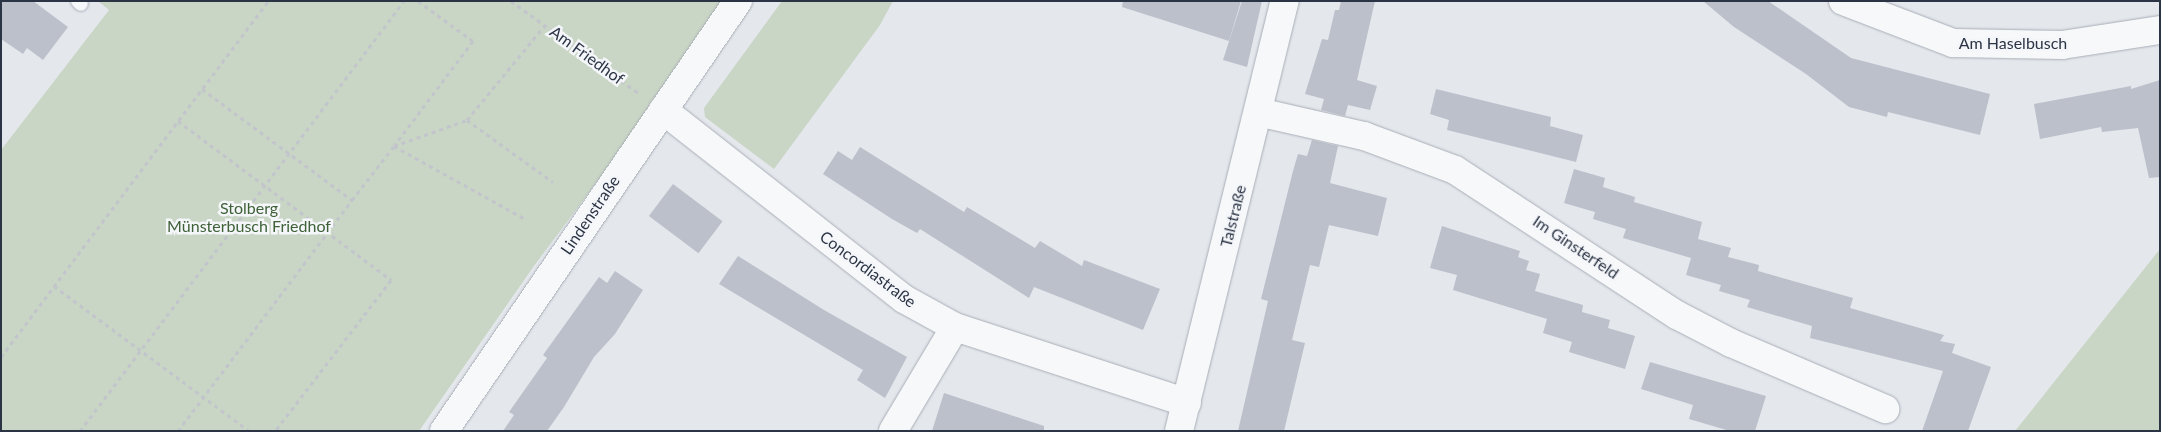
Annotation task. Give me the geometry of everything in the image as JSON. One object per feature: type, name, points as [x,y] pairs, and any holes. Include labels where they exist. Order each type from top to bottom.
[{"type":"street","name":"Lindenstraße","points":[[444,431],[738,1]]},
{"type":"street","name":"Talstraße","points":[[1180,431],[1285,1]]},
{"type":"street","name":"Am Haselbusch","points":[[1843,1],[1953,43],[2062,45],[2160,30]]},
{"type":"street","name":"Concordiastraße","points":[[663,110],[904,299],[955,328],[1187,403]]},
{"type":"street","name":"Im Ginsterfeld","points":[[1258,112],[1364,136],[1455,170],[1677,315],[1731,343],[1885,410]]},
{"type":"street","points":[[893,431],[955,328]]},
{"type":"path","points":[[1,357],[268,1]]},
{"type":"path","points":[[80,431],[404,1]]},
{"type":"path","points":[[178,431],[473,41],[418,1]]},
{"type":"path","name":"Am Friedhof","points":[[511,1],[663,110]]},
{"type":"path","points":[[394,146],[467,120],[545,25]]},
{"type":"path","points":[[202,89],[352,200]]},
{"type":"path","points":[[467,120],[553,182]]},
{"type":"path","points":[[178,121],[391,280],[275,431]]},
{"type":"path","points":[[394,146],[527,220]]},
{"type":"path","points":[[54,286],[249,431]]},
{"type":"green space","name":"Stolberg Münsterbusch Friedhof","points":[[98,1],[732,1],[534,266],[419,431],[1,431],[1,150],[109,10]]},
{"type":"green space","points":[[782,1],[893,1],[880,25],[774,169],[705,117],[704,108]]},
{"type":"green space","points":[[2160,249],[2160,431],[2015,431]]},
{"type":"building","points":[[1,1],[33,1],[68,27],[43,60],[27,48],[23,54],[1,39]]},
{"type":"building","points":[[1123,1],[1241,1],[1229,41],[1122,7]]},
{"type":"building","points":[[1242,1],[1262,1],[1247,67],[1223,60]]},
{"type":"building","points":[[1341,1],[1375,1],[1357,80],[1377,86],[1370,110],[1348,105],[1345,116],[1321,110],[1324,99],[1305,94],[1322,39],[1328,40],[1335,10],[1339,10]]},
{"type":"building","points":[[1703,1],[1768,1],[1851,58],[1990,94],[1980,135],[1888,112],[1887,117],[1849,107],[1806,74],[1734,27]]},
{"type":"building","points":[[2160,80],[2160,177],[2149,178],[2138,128],[2102,132],[2101,127],[2040,139],[2034,104],[2131,86],[2131,89]]},
{"type":"building","points":[[1436,89],[1551,117],[1550,126],[1583,135],[1576,162],[1447,130],[1449,120],[1430,114]]},
{"type":"building","points":[[1312,140],[1338,146],[1330,183],[1387,198],[1378,236],[1329,225],[1319,267],[1310,265],[1292,340],[1305,343],[1284,431],[1238,431],[1268,301],[1261,299],[1293,171],[1298,154],[1307,156]]},
{"type":"building","points":[[860,147],[964,212],[967,207],[1035,248],[1040,241],[1082,266],[1084,260],[1160,289],[1143,330],[1034,287],[1029,298],[920,229],[917,233],[892,219],[823,174],[838,151],[852,160]]},
{"type":"building","points":[[1574,169],[1605,178],[1603,187],[1635,197],[1634,202],[1702,222],[1698,239],[1731,248],[1728,257],[1759,265],[1758,271],[1853,298],[1850,308],[1944,335],[1940,341],[1955,344],[1952,353],[1991,367],[1968,431],[1922,431],[1943,371],[1810,338],[1812,326],[1747,307],[1750,300],[1719,291],[1721,285],[1686,275],[1691,258],[1623,238],[1626,229],[1593,219],[1595,212],[1564,203]]},
{"type":"building","points":[[673,184],[723,221],[698,253],[649,216]]},
{"type":"building","points":[[1442,226],[1520,251],[1518,257],[1529,261],[1526,270],[1540,274],[1535,291],[1583,305],[1582,312],[1610,320],[1608,328],[1635,336],[1625,369],[1569,352],[1572,342],[1543,333],[1547,319],[1453,290],[1457,275],[1430,268]]},
{"type":"building","points":[[738,256],[824,310],[907,357],[885,398],[857,380],[863,370],[719,284]]},
{"type":"building","points":[[615,271],[643,290],[615,334],[594,357],[564,407],[547,431],[503,431],[514,415],[509,412],[547,358],[543,355],[599,277],[607,283]]},
{"type":"building","points":[[1650,362],[1766,396],[1755,431],[1730,431],[1689,419],[1693,405],[1641,389]]},
{"type":"building","points":[[944,393],[1044,426],[1044,431],[932,431]]}]
